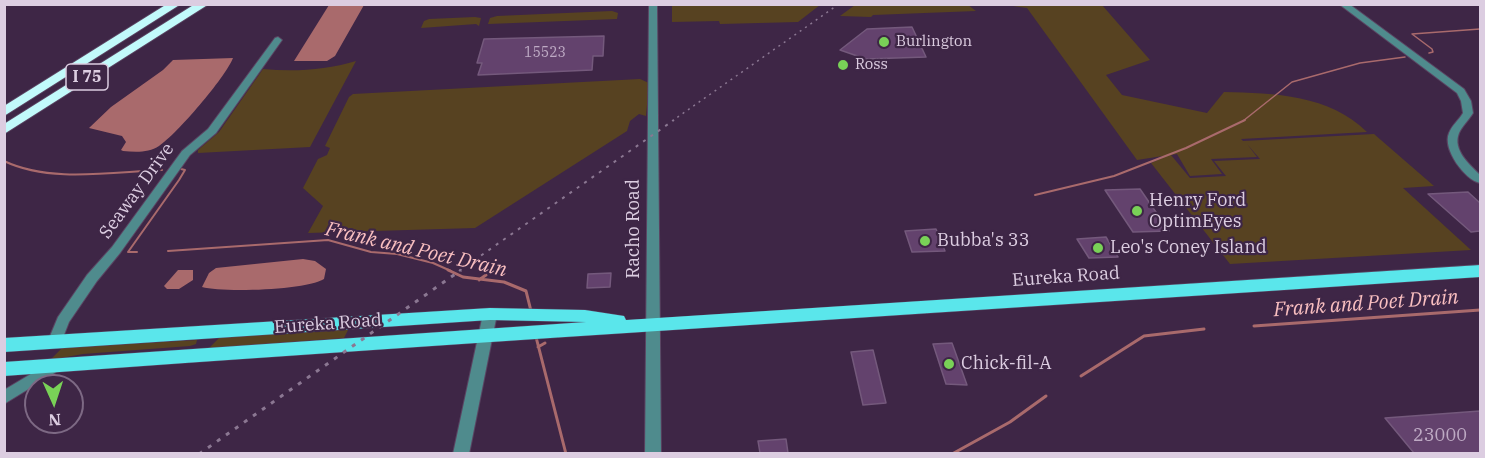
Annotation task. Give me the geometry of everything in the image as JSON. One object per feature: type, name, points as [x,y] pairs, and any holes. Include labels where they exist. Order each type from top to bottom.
[{"type":"highway","name":"I 75","points":[[4,112],[176,4]]},
{"type":"highway","name":"I 75","points":[[4,130],[204,4]]},
{"type":"highway","points":[[4,100],[156,17]]},
{"type":"highway","points":[[4,141],[170,25]]},
{"type":"main road","name":"Eureka Road","points":[[4,345],[490,314],[522,314],[553,323],[654,323],[767,319],[1480,271]]},
{"type":"main road","name":"Eureka Road","points":[[11,368],[522,332],[553,323]]},
{"type":"main road","points":[[185,356],[203,344],[204,338],[200,332]]},
{"type":"main road","points":[[11,368],[38,360],[55,340]]},
{"type":"street","name":"Racho Road","points":[[653,4],[653,453]]},
{"type":"street","points":[[1343,4],[1441,78],[1452,82],[1465,98],[1469,109],[1467,118],[1453,135],[1453,146],[1464,165],[1480,180]]},
{"type":"street","points":[[1353,4],[1452,77],[1454,80],[1452,82]]},
{"type":"street","points":[[1365,21],[1375,21]]},
{"type":"street","name":"Seaway Drive","points":[[55,340],[63,321],[92,278],[116,250],[186,153],[212,131],[278,40]]},
{"type":"street","points":[[461,453],[490,314]]},
{"type":"street","points":[[4,398],[56,365]]},
{"type":"shaded area","points":[[672,4],[820,5],[798,22],[720,24],[719,21],[672,22]]},
{"type":"shaded area","points":[[329,5],[364,5],[335,56],[327,61],[294,61]]},
{"type":"shaded area","points":[[855,5],[968,5],[976,11],[873,15],[871,17],[840,16]]},
{"type":"shaded area","points":[[1006,5],[1102,5],[1150,60],[1106,75],[1122,95],[1207,113],[1224,92],[1262,93],[1300,98],[1336,110],[1367,132],[1241,139],[1243,141],[1374,134],[1434,186],[1403,188],[1471,250],[1230,264],[1151,163],[1169,155],[1137,160],[1027,8]],"holes":[[[1247,144],[1260,159],[1214,161],[1226,176],[1190,178],[1171,155],[1177,154],[1190,176],[1222,174],[1211,159],[1257,157]]]},
{"type":"shaded area","points":[[612,11],[618,13],[617,19],[488,24],[490,18],[497,16]]},
{"type":"shaded area","points":[[481,18],[479,26],[476,24],[421,28],[424,21],[429,19]]},
{"type":"shaded area","points":[[233,58],[200,105],[167,140],[151,150],[123,151],[121,150],[126,142],[122,136],[89,128],[111,107],[163,70],[173,60]]},
{"type":"shaded area","points":[[356,61],[310,147],[198,153],[198,150],[219,132],[263,69],[310,70]]},
{"type":"shaded area","points":[[640,79],[649,83],[646,116],[639,114],[630,121],[627,131],[475,228],[308,233],[323,206],[303,188],[318,159],[327,155],[330,148],[325,146],[349,97],[353,94]]},
{"type":"shaded area","points":[[303,259],[315,261],[326,269],[324,279],[315,283],[283,288],[228,290],[202,287],[209,273],[216,268]]},
{"type":"shaded area","points":[[178,270],[193,270],[193,280],[179,289],[167,289],[164,286]]},
{"type":"shaded area","points":[[349,328],[344,338],[209,348],[220,337]]},
{"type":"shaded area","points":[[197,340],[196,344],[190,346],[83,354],[50,360],[62,348]]},
{"type":"building","name":"Burlington","points":[[912,27],[926,57],[866,59],[840,50],[867,29]]},
{"type":"building","points":[[604,36],[603,56],[593,56],[592,70],[478,75],[482,63],[477,63],[484,39]]},
{"type":"building","name":"Henry Ford OptimEyes","points":[[1140,189],[1169,231],[1133,232],[1105,190]]},
{"type":"building","points":[[1468,192],[1480,203],[1480,231],[1471,232],[1428,194]]},
{"type":"building","name":"Bubba's 33","points":[[936,229],[945,251],[912,252],[905,231]]},
{"type":"building","name":"Leo's Coney Island","points":[[1106,237],[1118,257],[1089,258],[1077,239]]},
{"type":"building","points":[[611,273],[610,287],[587,288],[588,274]]},
{"type":"building","name":"Chick-fil-A","points":[[952,343],[967,385],[946,384],[933,344]]},
{"type":"building","points":[[873,350],[886,403],[863,405],[851,352]]},
{"type":"building","points":[[1480,411],[1480,453],[1414,453],[1385,418]]},
{"type":"building","points":[[786,439],[788,453],[760,453],[758,441]]},
{"type":"waterway","points":[[1429,53],[1433,52],[1432,49],[1412,34],[1480,29]]},
{"type":"waterway","points":[[1243,121],[1292,82],[1360,63],[1405,57]]},
{"type":"waterway","points":[[1035,195],[1114,176],[1186,148],[1243,121]]},
{"type":"waterway","name":"Frank and Poet Drain","points":[[4,161],[22,168],[61,174],[162,170]]},
{"type":"waterway","name":"Frank and Poet Drain","points":[[137,252],[128,252],[179,180],[185,170],[181,169]]},
{"type":"waterway","name":"Frank and Poet Drain","points":[[168,251],[328,240],[371,252],[397,254],[433,263],[451,271]]},
{"type":"waterway","name":"Frank and Poet Drain","points":[[448,270],[463,277],[480,279]]},
{"type":"waterway","name":"Frank and Poet Drain","points":[[480,279],[486,275]]},
{"type":"waterway","name":"Frank and Poet Drain","points":[[480,279],[504,282],[526,291],[531,311]]},
{"type":"waterway","name":"Frank and Poet Drain","points":[[1254,326],[1480,310]]},
{"type":"waterway","name":"Frank and Poet Drain","points":[[1081,376],[1144,336],[1204,329]]},
{"type":"waterway","name":"Frank and Poet Drain","points":[[536,337],[538,347]]},
{"type":"waterway","points":[[538,347],[545,343]]},
{"type":"waterway","name":"Frank and Poet Drain","points":[[538,347],[566,454]]},
{"type":"waterway","name":"Frank and Poet Drain","points":[[952,454],[1010,422],[1046,396]]},
{"type":"railway","points":[[672,121],[839,4]]},
{"type":"railway","points":[[459,271],[674,120]]},
{"type":"railway","points":[[199,454],[461,270]]},
{"type":"place","name":"Burlington","points":[[884,42]]},
{"type":"place","name":"Ross","points":[[843,65]]},
{"type":"place","name":"Henry Ford OptimEyes","points":[[1137,211]]},
{"type":"place","name":"Bubba's 33","points":[[925,241]]},
{"type":"place","name":"Leo's Coney Island","points":[[1098,248]]},
{"type":"place","name":"Chick-fil-A","points":[[949,364]]}]
